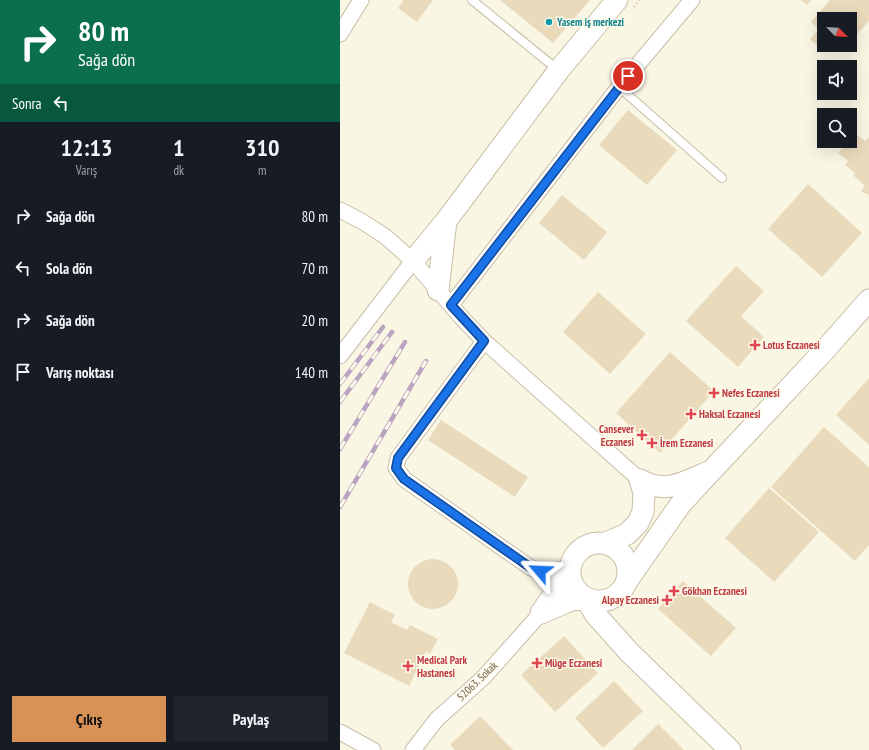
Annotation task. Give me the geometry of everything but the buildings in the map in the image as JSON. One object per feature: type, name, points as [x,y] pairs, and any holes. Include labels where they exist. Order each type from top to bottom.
[{"type":"street","points":[[340,34],[361,0]]},
{"type":"street","points":[[340,356],[413,261],[446,221],[559,70],[617,0]]},
{"type":"street","points":[[445,298],[692,0]]},
{"type":"street","points":[[340,210],[363,222],[386,237],[413,261],[484,341],[640,480],[648,485],[665,487],[675,486],[711,471]]},
{"type":"street","points":[[445,298],[446,221]]},
{"type":"street","points":[[541,613],[571,600],[588,599],[597,601],[606,600],[615,596],[680,505],[824,351],[869,300]]},
{"type":"street","points":[[484,341],[398,458],[396,468],[404,479],[531,568],[549,574],[570,567]]},
{"type":"street","points":[[541,613],[563,582],[573,558],[579,550],[591,544],[606,543],[627,534],[638,523],[642,512],[644,493],[640,480]]},
{"type":"street","points":[[606,543],[622,553],[626,561],[628,571],[616,610],[616,616],[618,627],[629,652]]},
{"type":"street","points":[[570,567],[570,577],[573,586],[579,594],[588,599],[595,614],[629,652],[730,750]]},
{"type":"street","name":"52063. Sokak","points":[[413,750],[437,719],[483,678],[541,613]]},
{"type":"street","points":[[340,732],[373,750]]},
{"type":"lane","points":[[472,0],[559,70]]},
{"type":"lane","points":[[619,87],[722,178]]},
{"type":"railway","points":[[340,384],[383,327]]},
{"type":"railway","points":[[340,402],[392,332]]},
{"type":"railway","points":[[340,449],[405,342]]},
{"type":"railway","points":[[340,507],[426,361]]},
{"type":"place","name":"Yasem iş merkezi","points":[[549,22]]},
{"type":"place","name":"Lotus Eczanesi","points":[[755,345]]},
{"type":"place","name":"Nefes Eczanesi","points":[[714,393]]},
{"type":"place","name":"Haksal Eczanesi","points":[[691,414]]},
{"type":"place","name":"Cansever Eczanesi","points":[[642,435]]},
{"type":"place","name":"İrem Eczanesi","points":[[652,443]]},
{"type":"place","name":"Gökhan Eczanesi","points":[[674,591]]},
{"type":"place","name":"Alpay Eczanesi","points":[[667,600]]},
{"type":"place","name":"Müge Eczanesi","points":[[537,663]]},
{"type":"place","name":"Medical Park Hastanesi","points":[[408,666]]},
{"type":"route","points":[[540,571],[531,568],[404,479],[396,468],[398,458],[484,341],[451,305],[628,76]]}]
